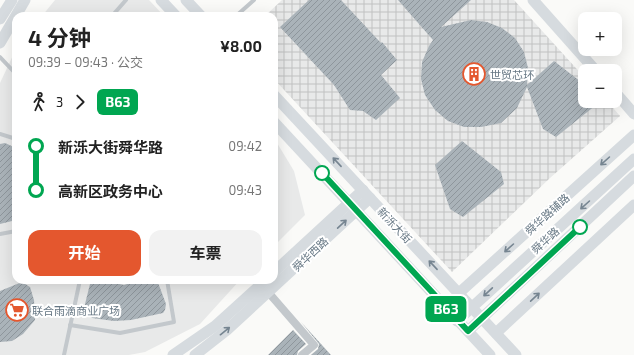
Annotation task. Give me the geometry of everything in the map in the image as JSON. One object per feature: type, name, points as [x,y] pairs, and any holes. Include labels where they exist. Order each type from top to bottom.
[{"type":"main road","points":[[0,19],[12,0]]},
{"type":"main road","points":[[18,12],[25,0]]},
{"type":"main road","points":[[161,0],[172,12]]},
{"type":"main road","points":[[186,0],[197,12]]},
{"type":"main road","points":[[533,0],[590,64]]},
{"type":"main road","points":[[0,43],[12,22]]},
{"type":"main road","name":"新泺大街","points":[[278,99],[516,355]]},
{"type":"main road","points":[[622,100],[634,114]]},
{"type":"main road","name":"新泺大街","points":[[278,126],[490,355]]},
{"type":"main road","name":"舜华路辅路","points":[[459,293],[634,134]]},
{"type":"main road","name":"舜华路","points":[[457,321],[634,159]]},
{"type":"main road","name":"舜华路","points":[[468,331],[634,176]]},
{"type":"main road","name":"舜华西路","points":[[278,282],[366,194]]},
{"type":"main road","points":[[496,333],[634,205]]},
{"type":"main road","name":"舜华西路","points":[[278,269],[353,207]]},
{"type":"main road","points":[[173,355],[215,326],[262,284]]},
{"type":"main road","name":"舜华西路","points":[[194,355],[227,330],[276,284]]},
{"type":"street","points":[[268,292],[314,345],[302,355]]},
{"type":"lane","points":[[116,12],[126,0]]},
{"type":"lane","points":[[240,12],[254,0]]},
{"type":"lane","points":[[0,57],[12,70]]},
{"type":"lane","points":[[0,134],[12,137]]},
{"type":"lane","points":[[0,234],[12,232]]},
{"type":"lane","points":[[64,355],[79,284]]},
{"type":"lane","points":[[70,325],[120,334],[174,322],[168,284]]},
{"type":"shaded area","points":[[55,0],[149,0],[160,12],[45,12]]},
{"type":"shaded area","points":[[282,0],[514,0],[578,70],[578,108],[613,108],[620,116],[550,178],[452,272],[278,83],[278,12],[269,12]]},
{"type":"shaded area","points":[[12,58],[12,284],[236,284],[200,324],[145,352],[129,355],[0,355],[0,83]]},
{"type":"shaded area","points":[[278,145],[294,171],[305,215],[278,242]]},
{"type":"building","points":[[309,0],[341,0],[381,43],[382,42],[397,60],[381,75],[400,98],[376,120],[363,111],[350,110],[334,85],[280,27]]},
{"type":"building","name":"世贸芯环","points":[[398,0],[471,0],[441,27],[471,20],[487,22],[502,28],[515,38],[524,52],[528,68],[527,85],[554,61],[578,80],[578,108],[592,108],[556,137],[543,129],[527,87],[517,108],[501,123],[481,127],[464,127],[448,121],[435,110],[425,95],[421,79],[422,62],[433,40]]},
{"type":"building","points":[[462,141],[501,172],[504,184],[463,217],[450,209],[435,165]]},
{"type":"building","points":[[5,143],[12,146],[12,221],[0,224],[0,144]]},
{"type":"building","name":"联合雨滴商业广场","points":[[17,284],[25,284],[30,287],[34,300],[35,320],[23,334],[12,341],[0,342],[0,291]]},
{"type":"building","points":[[90,284],[158,284],[166,304],[163,313],[131,320],[114,321],[92,318],[86,310],[85,304]]},
{"type":"building","points":[[301,322],[331,355],[311,355],[318,349],[319,344]]},
{"type":"building","points":[[293,330],[306,344],[298,351],[297,355],[268,355]]},
{"type":"bus line","name":"B63","points":[[322,173],[443,306],[468,331],[580,227]]},
{"type":"place","name":"世贸芯环","points":[[474,74]]},
{"type":"place","name":"联合雨滴商业广场","points":[[17,310]]}]
